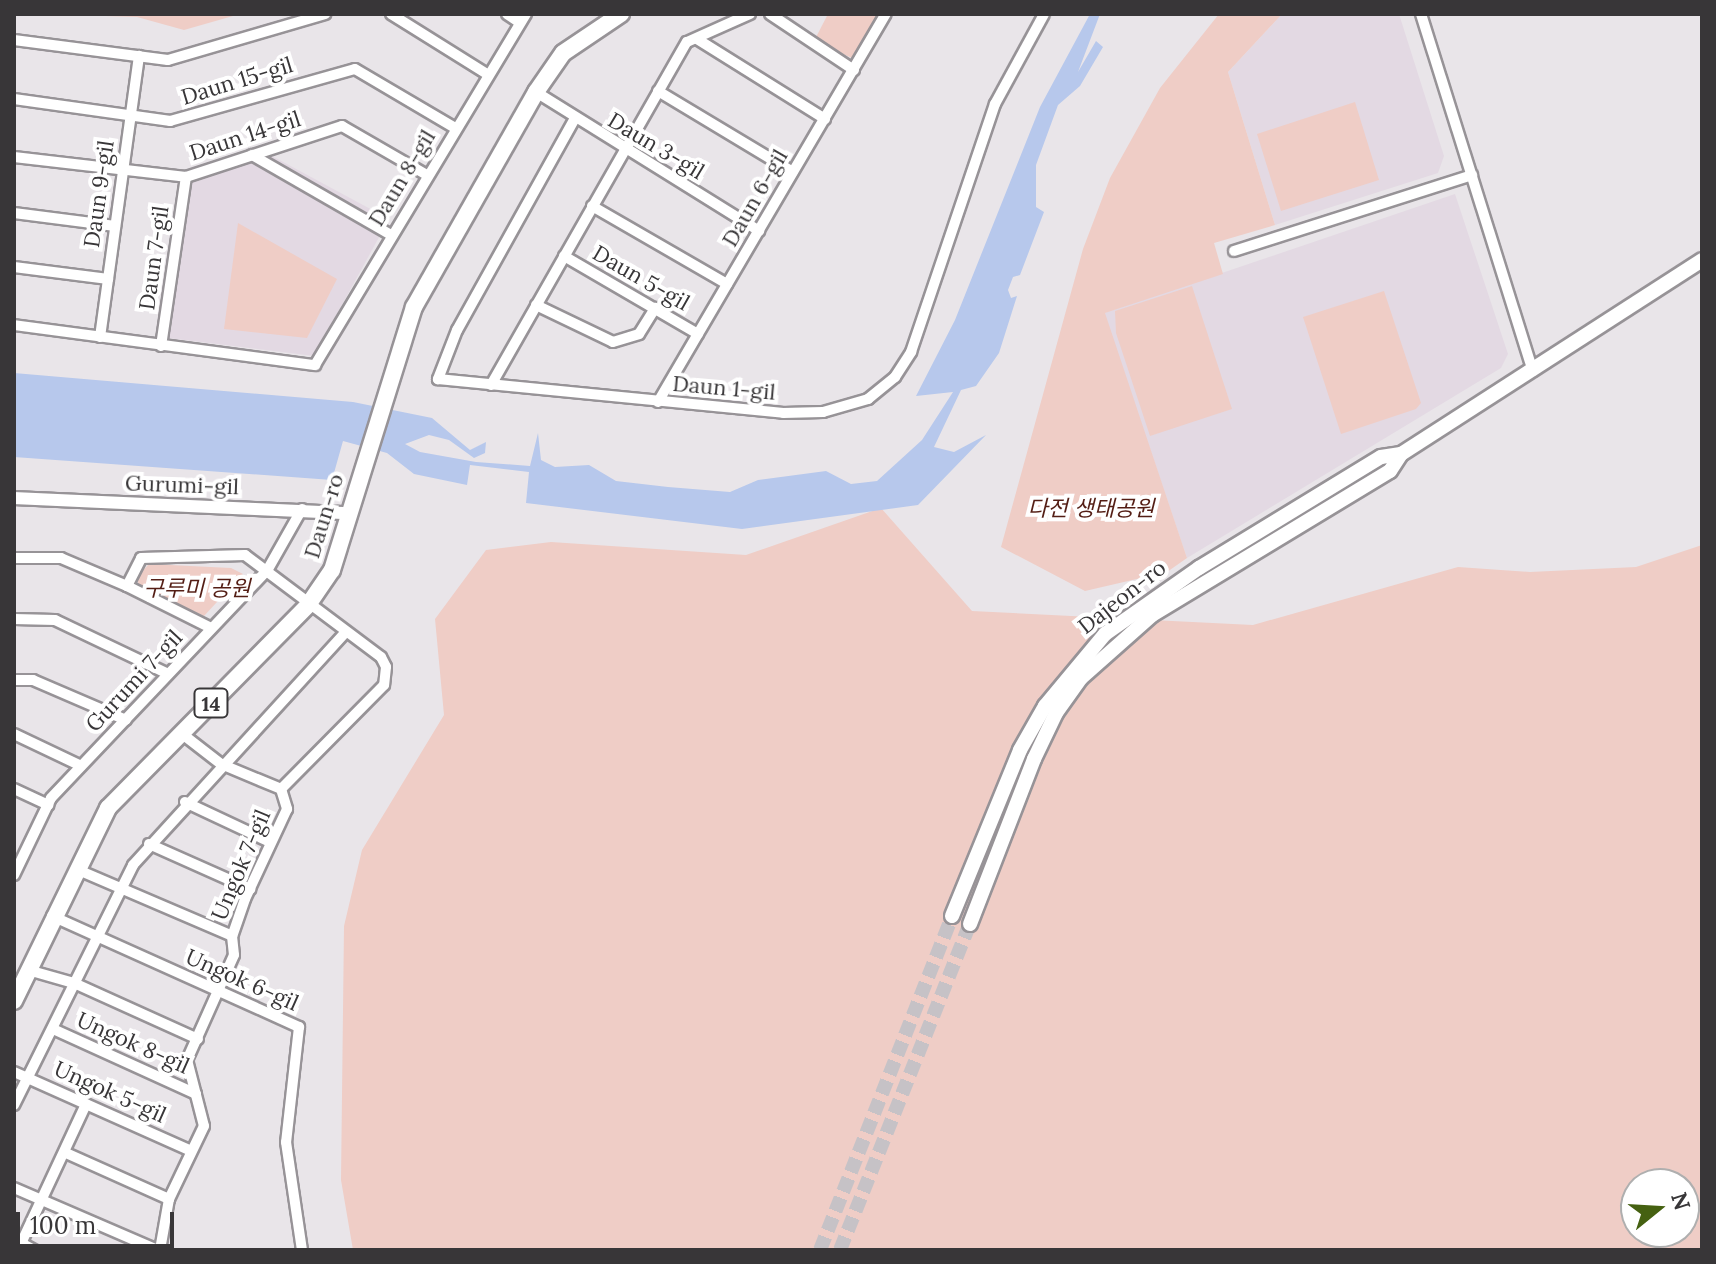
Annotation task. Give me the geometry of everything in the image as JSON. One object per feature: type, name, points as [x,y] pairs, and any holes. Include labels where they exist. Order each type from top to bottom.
[{"type":"main road","name":"Daun-ro","points":[[14,1001],[52,916],[108,808],[308,605],[332,570],[414,307],[536,92],[563,53],[621,14]]},
{"type":"main road","name":"Dajeon-ro","points":[[952,916],[1020,750],[1054,693],[1105,634],[1199,568],[1381,457],[1401,454],[1702,260]]},
{"type":"main road","name":"Dajeon-ro","points":[[970,924],[1034,759],[1056,713],[1081,678],[1152,615],[1390,471],[1401,454]]},
{"type":"street","points":[[14,40],[168,60],[325,14]]},
{"type":"street","points":[[391,14],[487,74]]},
{"type":"street","points":[[507,14],[522,18]]},
{"type":"street","name":"Daun 5-gil","points":[[491,385],[687,42],[750,14]]},
{"type":"street","points":[[770,14],[854,70]]},
{"type":"street","name":"Daun 6-gil","points":[[658,402],[886,14]]},
{"type":"street","name":"Daun 1-gil","points":[[574,120],[457,330],[438,379],[658,402],[823,412],[868,399],[895,377],[911,352],[995,104],[1044,14]]},
{"type":"street","points":[[1421,14],[1533,371]]},
{"type":"street","name":"Daun 8-gil","points":[[161,346],[315,365],[522,18]]},
{"type":"street","points":[[697,39],[825,119]]},
{"type":"street","name":"Daun 9-gil","points":[[100,337],[139,56]]},
{"type":"street","name":"Daun 15-gil","points":[[14,99],[130,118],[185,119],[355,69],[455,128]]},
{"type":"street","points":[[658,91],[793,172]]},
{"type":"street","name":"Daun 3-gil","points":[[536,92],[574,120],[759,231]]},
{"type":"street","name":"Daun 14-gil","points":[[14,157],[186,177],[342,126],[427,175]]},
{"type":"street","points":[[252,155],[391,235]]},
{"type":"street","points":[[1234,251],[1472,175]]},
{"type":"street","name":"Daun 7-gil","points":[[161,346],[186,177]]},
{"type":"street","name":"Daun 5-gil","points":[[592,206],[727,284]]},
{"type":"street","points":[[14,213],[115,226]]},
{"type":"street","name":"Daun 5-gil","points":[[564,256],[698,334]]},
{"type":"street","points":[[14,267],[108,279]]},
{"type":"street","points":[[536,305],[613,342],[639,334],[655,308]]},
{"type":"street","points":[[14,325],[161,346]]},
{"type":"street","name":"Gurumi-gil","points":[[14,498],[348,513]]},
{"type":"street","name":"Gurumi 7-gil","points":[[14,875],[19,849],[48,805],[81,766],[265,572],[302,509]]},
{"type":"street","name":"Ungok 7-gil","points":[[127,586],[141,558],[245,555],[344,634],[381,657],[384,685],[281,789],[287,809],[270,842],[232,936],[234,955],[187,1060],[204,1126],[189,1150],[169,1199],[159,1250]]},
{"type":"street","points":[[14,558],[61,558],[127,586],[211,628]]},
{"type":"street","points":[[14,619],[55,620],[168,674]]},
{"type":"street","name":"Ungok 8-gil","points":[[14,1105],[95,937],[149,844],[344,634]]},
{"type":"street","points":[[14,680],[33,680],[126,720]]},
{"type":"street","points":[[181,733],[221,764],[281,789]]},
{"type":"street","points":[[14,734],[81,766]]},
{"type":"street","points":[[14,789],[48,805]]},
{"type":"street","points":[[185,802],[270,842]]},
{"type":"street","points":[[149,844],[250,889]]},
{"type":"street","points":[[76,869],[124,885],[232,936]]},
{"type":"street","name":"Ungok 6-gil","points":[[52,916],[299,1027],[286,1142],[302,1250]]},
{"type":"street","name":"Ungok 8-gil","points":[[28,970],[74,983],[198,1039]]},
{"type":"street","name":"Ungok 8-gil","points":[[53,1029],[196,1094]]},
{"type":"street","name":"Ungok 5-gil","points":[[14,1072],[189,1150]]},
{"type":"street","points":[[34,1250],[19,1246],[41,1197],[66,1153],[86,1104]]},
{"type":"street","points":[[66,1153],[169,1199]]},
{"type":"street","points":[[14,1188],[159,1250]]},
{"type":"shaded area","points":[[1282,14],[1399,14],[1444,156],[1438,173],[1275,225],[1228,72]]},
{"type":"shaded area","points":[[272,156],[389,219],[314,356],[168,338],[191,182]]},
{"type":"shaded area","points":[[1455,194],[1508,354],[1501,368],[1187,558],[1104,313]]},
{"type":"green space","points":[[40,14],[240,14],[184,30],[137,17]]},
{"type":"green space","points":[[828,14],[879,14],[852,58],[814,41]]},
{"type":"green space","name":"다전 생태공원","points":[[1219,14],[1282,14],[1228,72],[1275,225],[1214,243],[1223,274],[1105,313],[1187,558],[1167,572],[1085,591],[1001,547],[1083,249],[1110,178],[1160,88]]},
{"type":"green space","points":[[1355,102],[1379,180],[1281,211],[1257,134]]},
{"type":"green space","points":[[238,223],[337,279],[307,338],[224,329]]},
{"type":"green space","points":[[1192,286],[1232,409],[1150,436],[1116,333],[1115,311]]},
{"type":"green space","points":[[1384,291],[1421,403],[1416,409],[1341,434],[1303,317]]},
{"type":"green space","points":[[881,508],[972,611],[1253,625],[1458,567],[1530,572],[1636,567],[1702,545],[1702,1250],[353,1250],[341,1180],[344,926],[362,850],[444,715],[435,619],[486,550],[551,542],[746,555]]},
{"type":"green space","name":"구루미 공원","points":[[149,564],[231,568],[243,574],[204,616],[139,587],[137,577]]},
{"type":"water","points":[[1090,14],[1100,14],[1078,72],[1096,41],[1103,47],[1080,86],[1058,105],[1036,165],[1036,207],[1044,212],[1020,275],[1013,277],[1008,290],[1011,298],[1017,296],[999,353],[976,386],[961,390],[934,447],[954,452],[986,435],[918,505],[742,529],[526,503],[529,472],[470,465],[467,485],[414,474],[387,453],[343,441],[332,480],[14,457],[14,373],[353,402],[432,418],[470,450],[486,442],[485,453],[474,458],[449,440],[429,435],[405,444],[420,452],[476,462],[530,466],[538,433],[541,460],[555,467],[589,465],[616,481],[730,492],[758,480],[826,471],[851,484],[877,481],[922,440],[953,392],[916,396],[955,320],[1040,107]]},
{"type":"tunnel","points":[[820,1250],[952,916]]},
{"type":"tunnel","points":[[840,1250],[970,924]]}]
